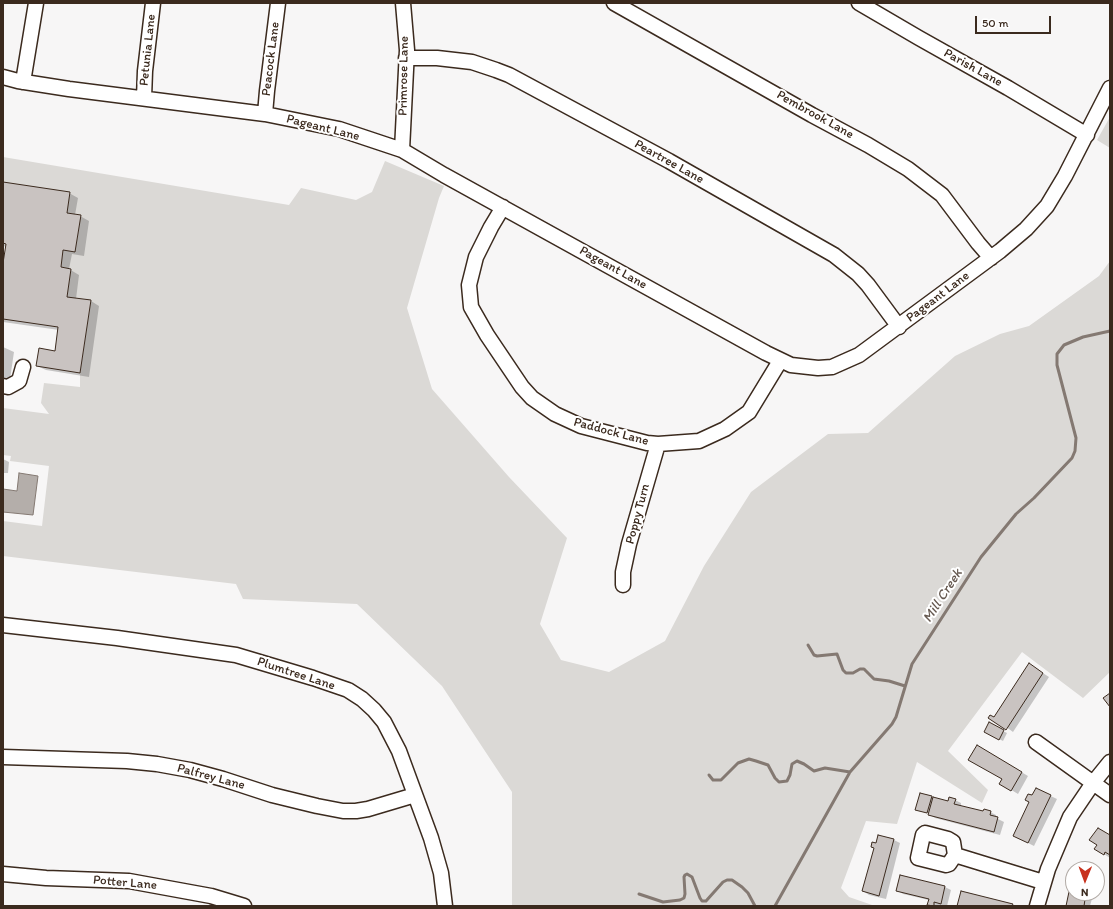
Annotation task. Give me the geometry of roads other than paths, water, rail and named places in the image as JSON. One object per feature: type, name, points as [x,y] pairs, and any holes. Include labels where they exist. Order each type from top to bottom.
[{"type":"street","points":[[23,82],[36,3]]},
{"type":"street","name":"Petunia Lane","points":[[144,98],[145,71],[153,3]]},
{"type":"street","name":"Peacock Lane","points":[[265,114],[266,91],[278,3]]},
{"type":"street","name":"Primrose Lane","points":[[402,150],[406,58],[403,3]]},
{"type":"street","name":"Pembrook Lane","points":[[614,3],[699,52],[902,164],[942,195],[990,258]]},
{"type":"street","name":"Parish Lane","points":[[859,3],[1087,135]]},
{"type":"street","name":"Peartree Lane","points":[[406,58],[437,58],[472,62],[509,75],[668,161],[834,255],[858,274],[868,285],[899,327]]},
{"type":"street","name":"Pageant Lane","points":[[3,77],[23,82],[265,114],[339,129],[402,150],[780,361],[804,367],[818,368],[832,367],[859,355],[899,327],[1026,229],[1047,206],[1073,162],[1110,88]]},
{"type":"street","name":"Paddock Lane","points":[[503,207],[491,227],[476,258],[469,285],[471,307],[487,335],[527,392],[532,398],[555,414],[588,428],[635,441],[658,444],[699,441],[725,429],[749,412],[780,361]]},
{"type":"street","points":[[3,386],[8,386],[19,382],[23,367]]},
{"type":"street","name":"Poppy Turn","points":[[623,584],[623,572],[629,544],[658,444]]},
{"type":"street","name":"Plumtree Lane","points":[[3,625],[117,638],[236,655],[348,690],[362,699],[374,710],[384,722],[399,751],[425,819],[436,855],[441,873],[445,906]]},
{"type":"street","points":[[1036,742],[1110,795]]},
{"type":"street","name":"Palfrey Lane","points":[[3,757],[127,761],[157,764],[190,770],[272,795],[343,811],[368,809],[415,795]]},
{"type":"street","points":[[1037,906],[1043,882],[1062,834],[1080,801],[1110,762]]},
{"type":"street","points":[[955,855],[1043,882]]},
{"type":"street","name":"Potter Lane","points":[[3,874],[46,878],[129,881],[211,896],[244,906]]},
{"type":"waterway","name":"Mill Creek","points":[[775,906],[850,772],[892,724],[896,717],[912,664],[981,557],[1016,514],[1034,498],[1072,458],[1075,451],[1076,438],[1057,365],[1057,354],[1064,345],[1083,337],[1110,331]]},
{"type":"waterway","points":[[808,645],[814,655],[817,656],[837,654],[843,670],[846,673],[853,673],[860,669],[864,669],[874,679],[889,681],[905,686]]},
{"type":"waterway","points":[[709,775],[713,780],[721,780],[738,763],[749,759],[768,765],[779,782],[787,781],[792,764],[797,761],[814,771],[825,768],[850,772]]},
{"type":"waterway","points":[[639,894],[663,902],[680,900],[684,898],[684,877],[687,874],[692,877],[702,901],[706,901],[723,882],[732,880],[748,893],[755,906]]}]
